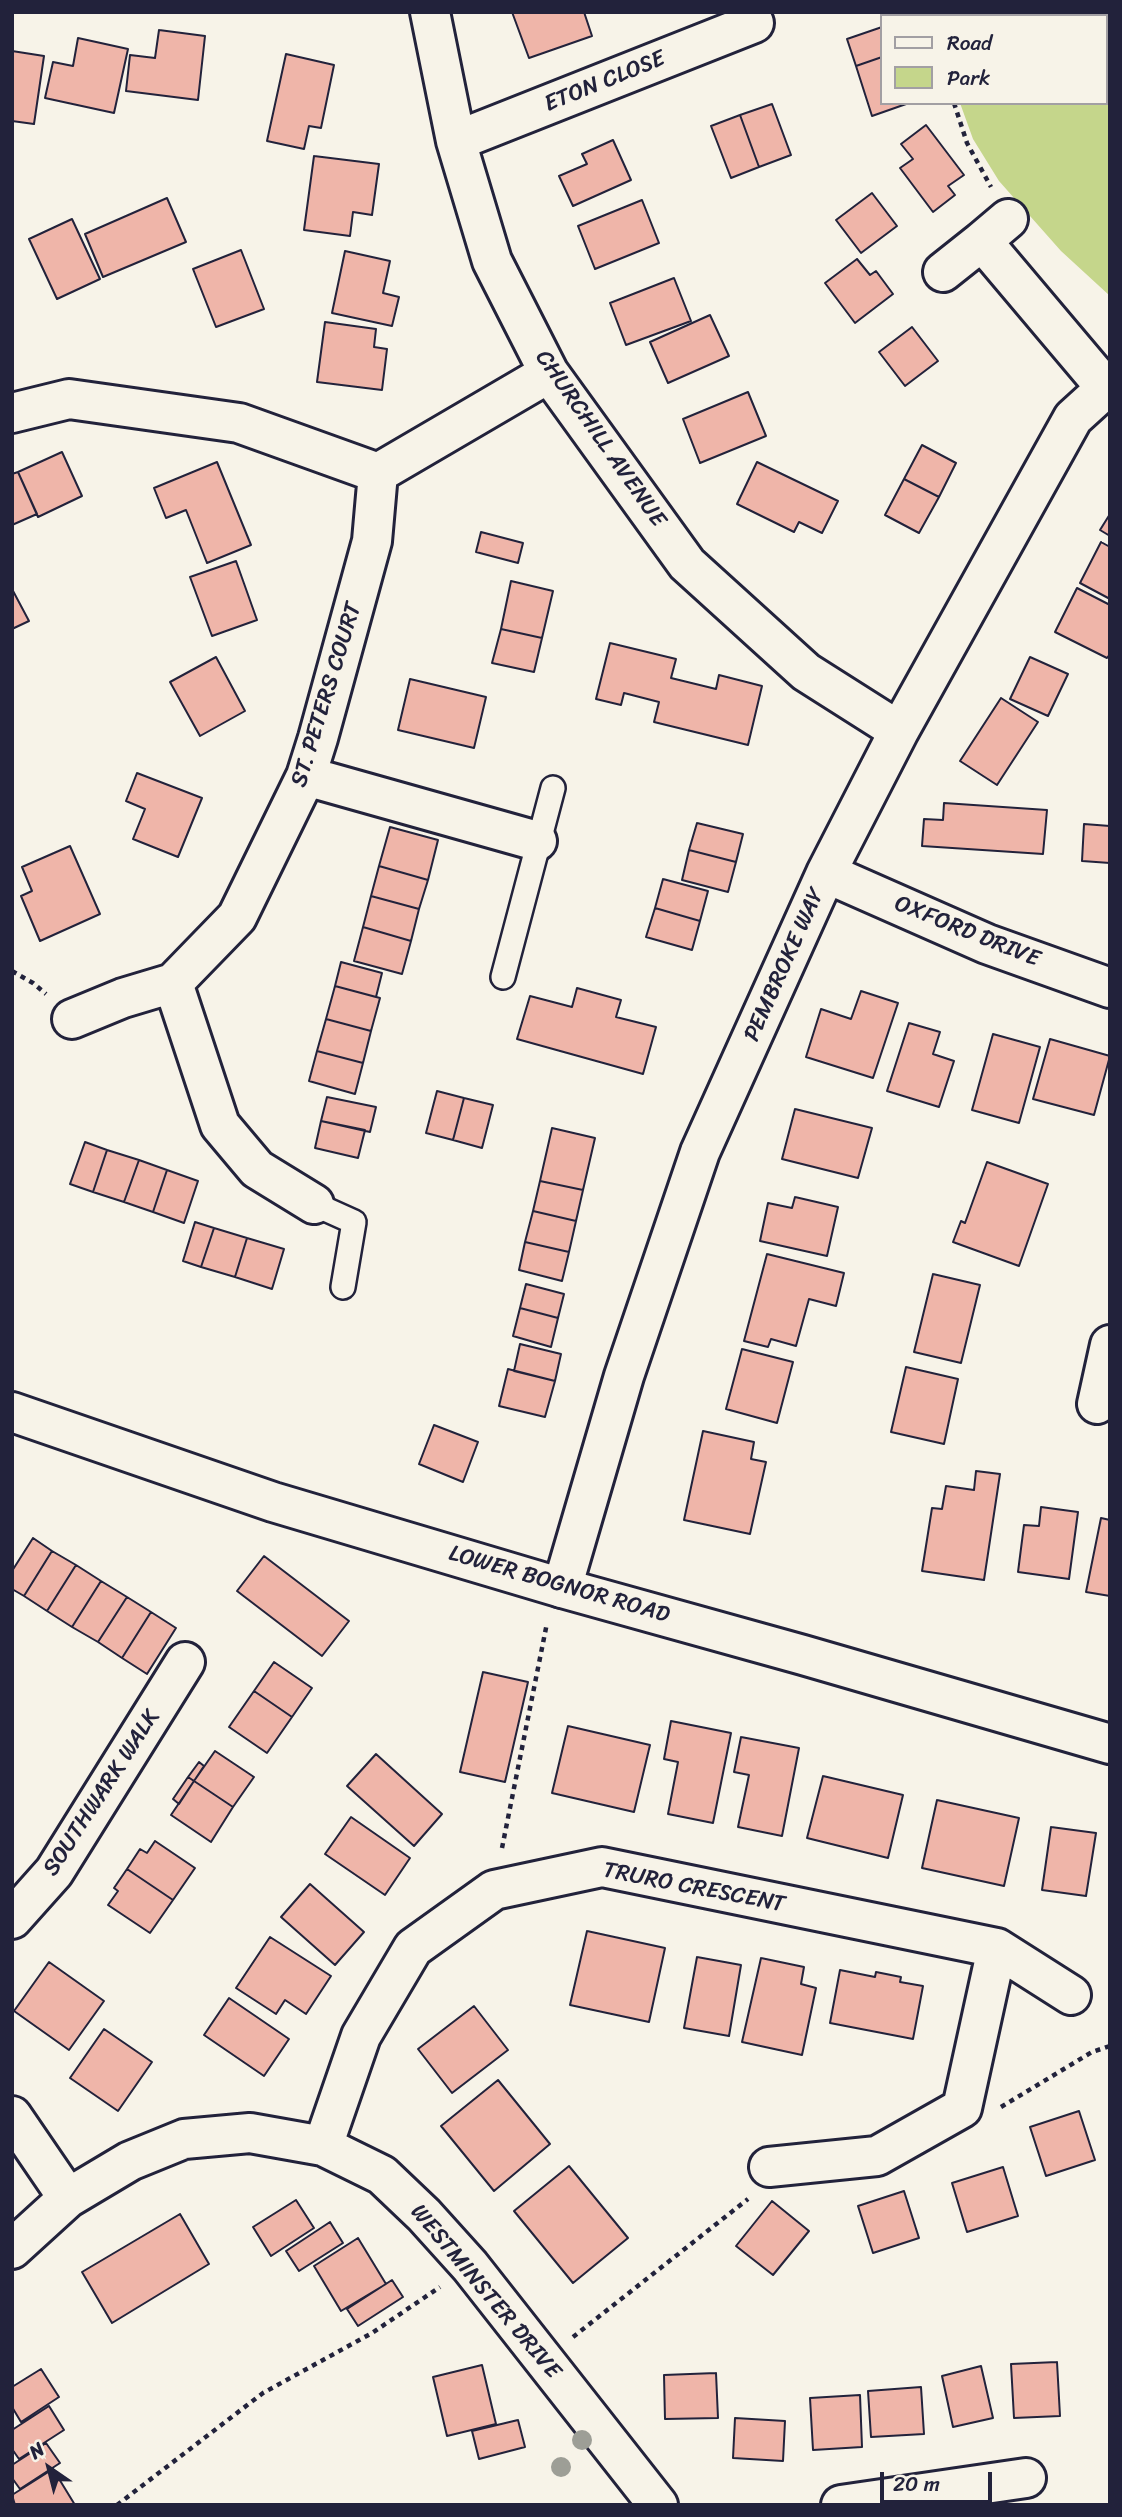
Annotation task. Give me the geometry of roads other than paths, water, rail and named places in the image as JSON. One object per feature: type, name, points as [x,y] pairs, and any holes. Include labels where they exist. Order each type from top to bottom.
[{"type":"street","name":"CHURCHILL AVENUE","points":[[430,12],[456,141],[492,261],[549,373],[687,564],[806,673],[899,731]]},
{"type":"street","name":"ETON CLOSE","points":[[456,141],[754,23]]},
{"type":"street","points":[[943,272],[995,230],[1108,388]]},
{"type":"street","points":[[12,413],[68,399],[239,423],[378,473],[549,373]]},
{"type":"street","name":"PEMBROKE WAY","points":[[555,1601],[624,1376],[700,1152],[826,873],[899,731],[1073,418],[1108,388]]},
{"type":"street","name":"ST. PETERS COURT","points":[[72,1019],[123,998],[173,982],[237,917],[306,776],[372,541],[378,473]]},
{"type":"street","points":[[306,776],[537,841]]},
{"type":"street","name":"OXFORD DRIVE","points":[[826,873],[988,944],[1110,988]]},
{"type":"street","points":[[173,982],[220,1125],[257,1169],[314,1204]]},
{"type":"street","points":[[1097,1404],[1110,1345]]},
{"type":"street","name":"LOWER BOGNOR ROAD","points":[[12,1412],[555,1601],[790,1651],[1110,1744]]},
{"type":"street","name":"SOUTHWARK WALK","points":[[12,1919],[54,1872],[185,1662]]},
{"type":"street","name":"TRURO CRESCENT","points":[[323,2146],[361,2036],[413,1948],[494,1890],[602,1867],[997,1948],[1071,1995]]},
{"type":"street","points":[[769,2167],[877,2155],[962,2108],[997,1948]]},
{"type":"street","points":[[12,2116],[68,2198]]},
{"type":"street","name":"WESTMINSTER DRIVE","points":[[12,2249],[68,2198],[130,2161],[184,2139],[250,2133],[323,2146],[382,2175],[424,2215],[470,2266],[659,2505]]},
{"type":"street","points":[[841,2505],[1026,2478]]},
{"type":"lane","points":[[503,977],[553,788]]},
{"type":"lane","points":[[314,1204],[354,1222],[343,1287]]}]
